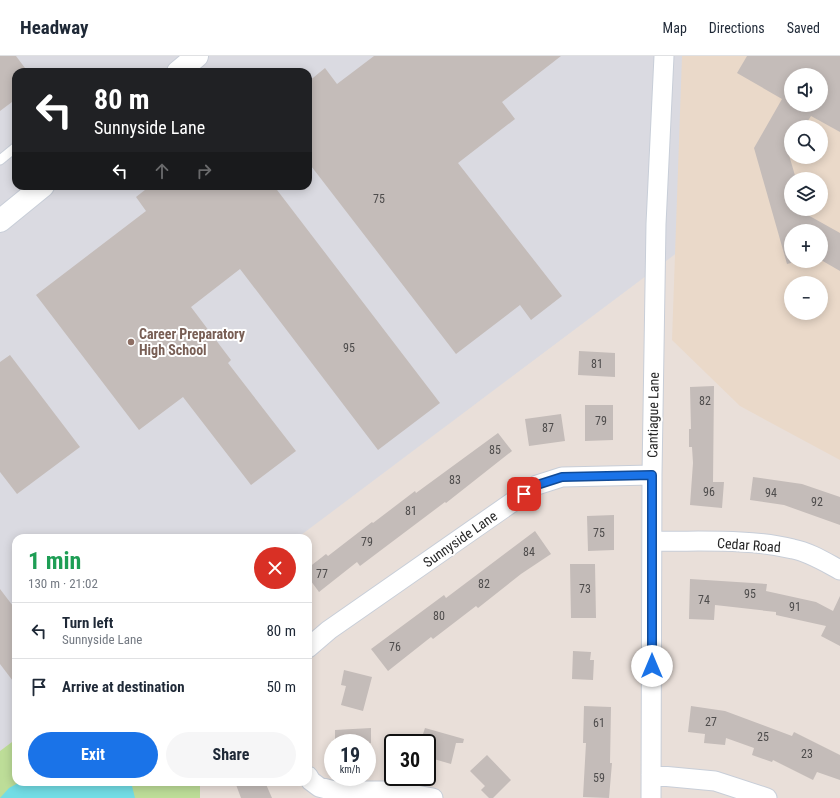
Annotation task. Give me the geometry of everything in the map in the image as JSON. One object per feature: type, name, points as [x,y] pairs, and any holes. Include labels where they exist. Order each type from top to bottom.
[{"type":"main road","points":[[183,68],[197,56]]},
{"type":"main road","points":[[0,221],[38,190]]},
{"type":"street","name":"Cantiague Lane","points":[[651,798],[652,475],[656,224],[664,56]]},
{"type":"street","name":"Sunnyside Lane","points":[[312,645],[329,630],[537,485],[562,477],[652,475]]},
{"type":"street","name":"Cedar Road","points":[[652,541],[762,543],[794,549],[816,557],[840,570]]},
{"type":"street","points":[[651,775],[715,781],[767,798]]},
{"type":"street","points":[[312,782],[319,786],[334,790],[394,791],[434,798]]},
{"type":"lane","points":[[0,160],[12,150]]},
{"type":"shaded area","points":[[0,56],[840,56],[840,460],[793,320],[828,320],[828,276],[807,276],[791,268],[828,268],[828,224],[784,224],[784,265],[710,228],[302,534],[12,534],[12,742],[0,751]]},
{"type":"shaded area","points":[[682,56],[840,56],[840,460],[740,406],[672,340]]},
{"type":"green space","points":[[12,742],[12,786],[200,786],[200,798],[0,798],[0,751]]},
{"type":"water","points":[[13,786],[132,786],[135,798],[0,798]]},
{"type":"building","points":[[0,56],[16,56],[25,68],[12,68],[12,102],[0,111]]},
{"type":"building","points":[[374,56],[561,56],[502,102],[515,119],[458,163],[562,296],[531,320],[520,305],[456,354],[312,167],[312,79],[325,68],[337,84]]},
{"type":"building","points":[[747,56],[840,56],[840,132],[828,125],[828,120],[818,120],[811,116],[808,120],[784,120],[784,164],[792,164],[794,172],[784,172],[784,216],[810,216],[824,224],[784,224],[784,253],[754,148],[782,99],[737,73]]},
{"type":"building","points":[[145,190],[277,190],[440,403],[378,450],[240,269],[191,307],[231,360],[228,363],[296,451],[251,485],[183,397],[139,430],[36,295],[146,211],[136,197]]},
{"type":"building","points":[[828,226],[840,233],[840,271],[828,264]]},
{"type":"building","points":[[579,351],[615,353],[615,377],[578,375]]},
{"type":"building","points":[[10,355],[80,447],[17,494],[0,472],[0,362]]},
{"type":"building","points":[[714,386],[713,482],[724,482],[722,508],[690,505],[693,463],[692,447],[689,447],[689,429],[691,429],[690,387]]},
{"type":"building","points":[[585,405],[613,405],[613,440],[585,441]]},
{"type":"building","points":[[561,414],[565,441],[529,446],[525,419]]},
{"type":"building","points":[[498,433],[512,451],[446,503],[445,502],[360,566],[357,562],[319,592],[312,582],[312,565],[326,554],[328,556],[415,491],[416,493]]},
{"type":"building","points":[[753,477],[802,484],[840,497],[840,525],[784,505],[750,500]]},
{"type":"building","points":[[614,515],[614,550],[588,551],[587,516]]},
{"type":"building","points":[[535,531],[551,554],[521,574],[478,608],[476,606],[433,639],[431,637],[388,671],[371,649],[444,595],[446,598]]},
{"type":"building","points":[[570,564],[595,564],[596,618],[571,618]]},
{"type":"building","points":[[690,579],[767,584],[766,591],[816,602],[833,611],[840,596],[840,646],[821,636],[826,626],[776,615],[776,612],[715,605],[714,620],[689,619]]},
{"type":"building","points":[[0,589],[12,605],[12,680],[0,664]]},
{"type":"building","points":[[573,651],[591,652],[590,660],[594,660],[593,680],[572,679]]},
{"type":"building","points":[[344,670],[372,677],[363,711],[341,705],[346,686],[341,685]]},
{"type":"building","points":[[584,706],[611,707],[610,763],[612,763],[609,798],[583,797],[586,743],[583,743]]},
{"type":"building","points":[[691,706],[725,711],[792,736],[794,732],[840,755],[840,780],[817,772],[813,780],[773,760],[772,762],[752,755],[754,748],[726,738],[725,745],[704,743],[705,734],[688,732]]},
{"type":"building","points":[[371,728],[371,734],[335,734],[335,730]]},
{"type":"building","points":[[425,728],[464,739],[463,743],[456,743],[451,764],[436,760],[436,734],[423,734]]},
{"type":"building","points":[[487,755],[511,780],[493,798],[489,798],[481,790],[485,786],[470,771]]},
{"type":"building","points":[[236,786],[267,786],[272,798],[241,798]]},
{"type":"place","name":"Career Preparatory High School","points":[[131,342]]},
{"type":"route","points":[[524,494],[537,485],[562,477],[652,475],[652,666]]}]
